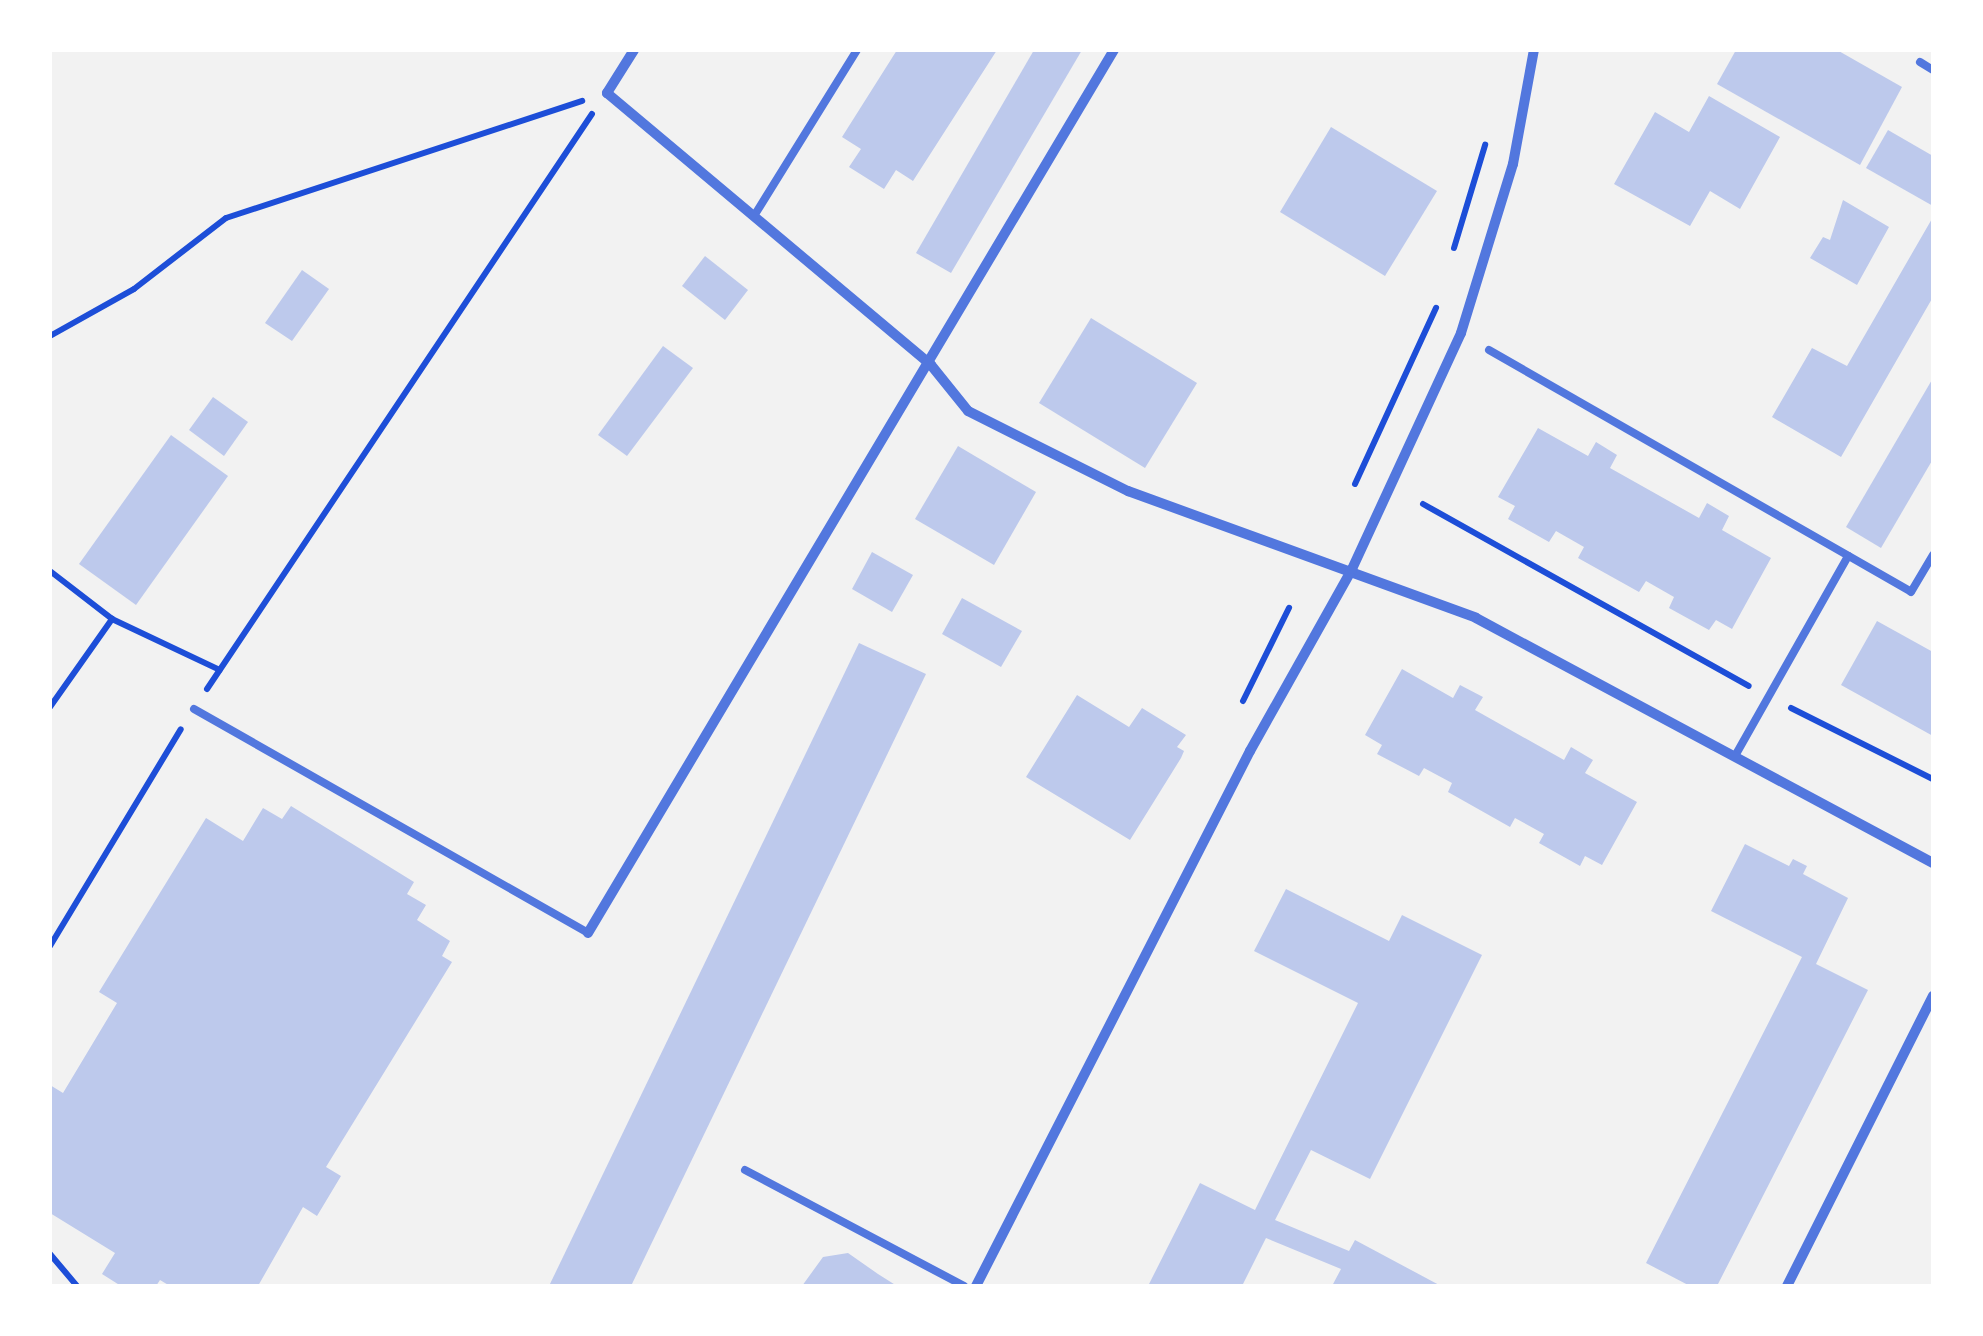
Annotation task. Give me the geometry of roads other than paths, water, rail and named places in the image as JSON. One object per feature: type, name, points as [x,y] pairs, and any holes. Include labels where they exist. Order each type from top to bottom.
[{"type":"street","points":[[634,50],[607,92],[932,365],[968,411],[1128,491],[1352,568],[1476,618],[1933,863]]},
{"type":"street","points":[[588,933],[932,365],[1114,50]]},
{"type":"street","points":[[976,1286],[1250,750],[1352,568],[1461,333],[1513,164],[1534,50]]},
{"type":"street","points":[[1787,1286],[1933,996]]},
{"type":"lane","points":[[754,216],[857,50]]},
{"type":"lane","points":[[1920,62],[1933,70]]},
{"type":"lane","points":[[1489,350],[1912,592],[1933,555]]},
{"type":"lane","points":[[1734,756],[1848,556]]},
{"type":"lane","points":[[194,709],[588,933]]},
{"type":"lane","points":[[746,1170],[964,1286]]}]
